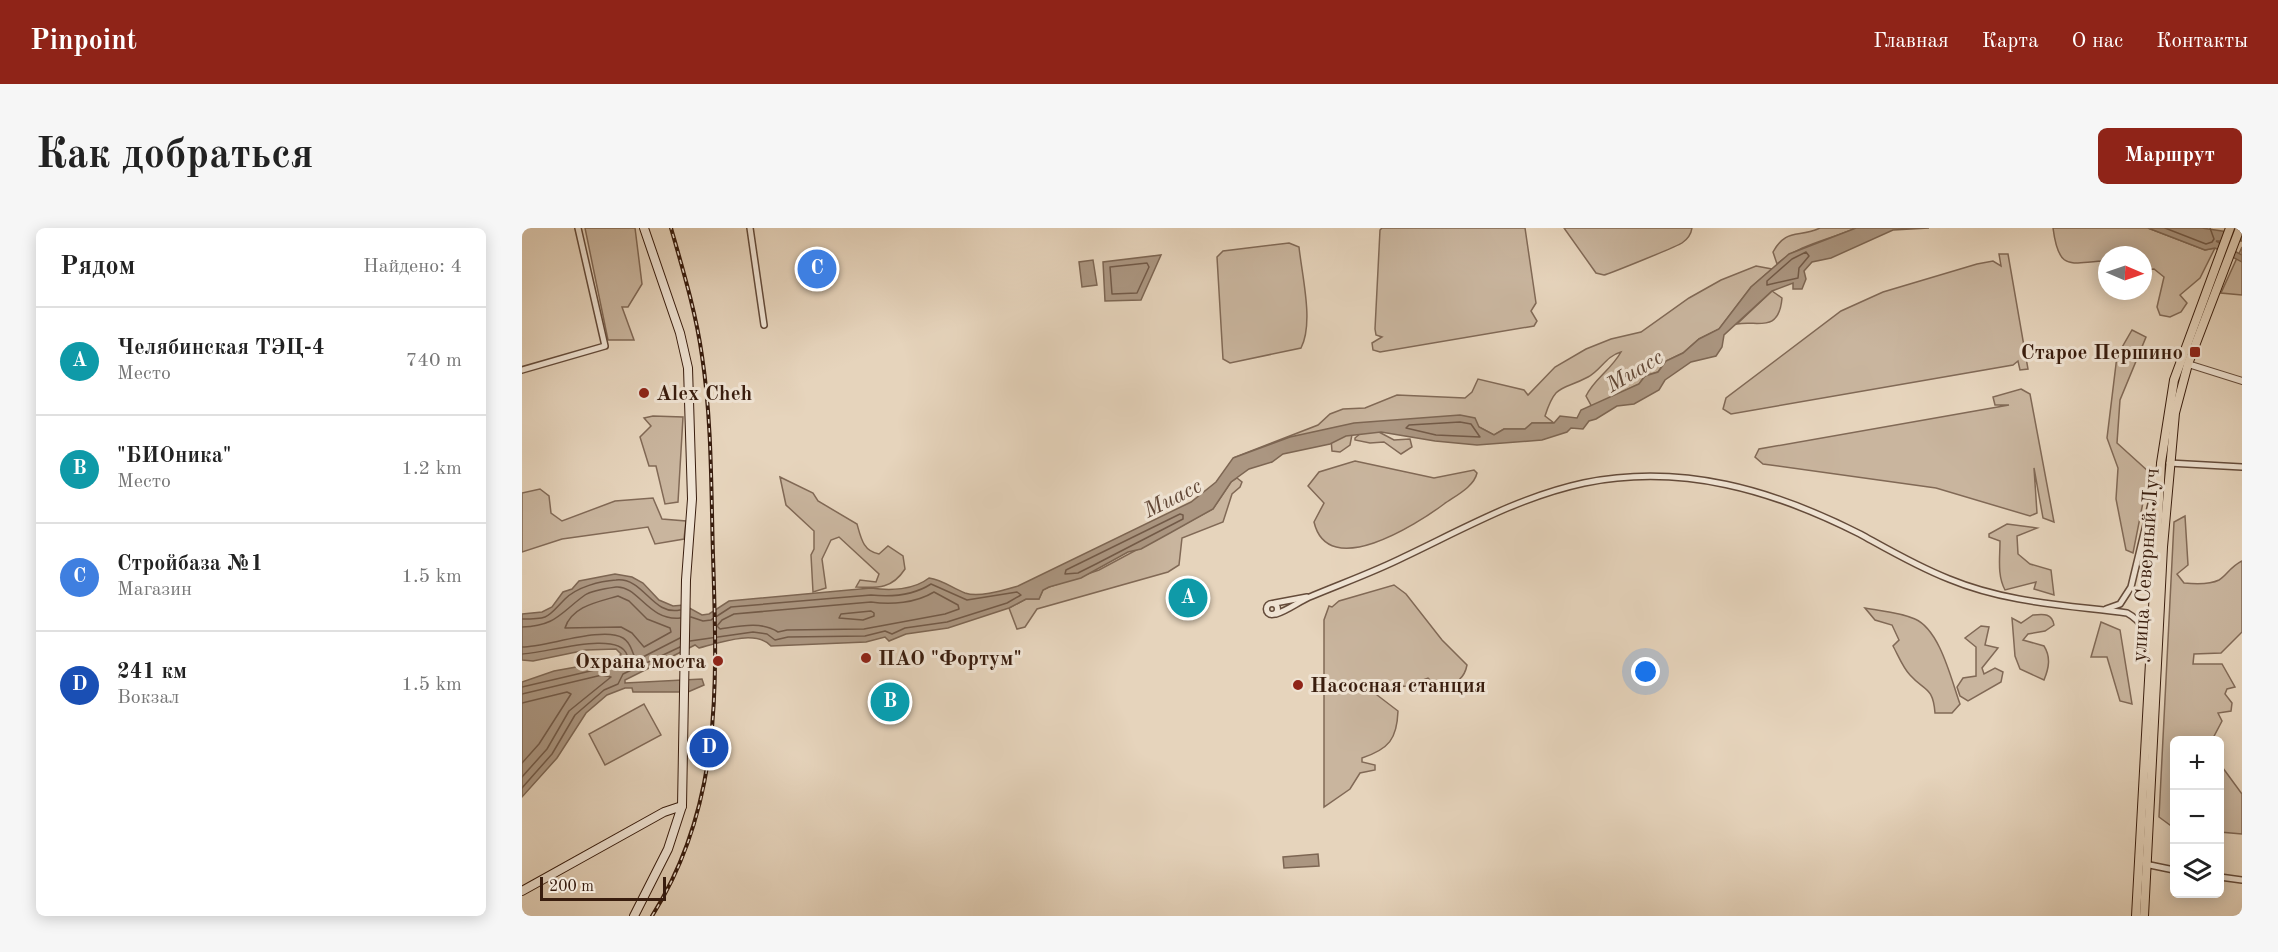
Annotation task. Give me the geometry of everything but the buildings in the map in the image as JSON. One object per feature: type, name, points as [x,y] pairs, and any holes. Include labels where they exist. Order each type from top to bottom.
[{"type":"main road","points":[[634,916],[668,849],[682,806],[686,580],[692,507],[688,368],[680,333],[644,228]]},
{"type":"main road","name":"улица Северный Луч","points":[[2144,916],[2165,463],[2188,364],[2219,271],[2230,228]]},
{"type":"main road","name":"улица Северный Луч","points":[[2136,916],[2149,673],[2165,463],[2174,380],[2219,271],[2240,228]]},
{"type":"main road","points":[[522,891],[664,812],[682,806]]},
{"type":"street","points":[[522,370],[605,346],[578,228]]},
{"type":"street","points":[[750,228],[764,325]]},
{"type":"street","points":[[2188,364],[2242,381]]},
{"type":"street","points":[[2102,610],[2120,604],[2132,587],[2165,463],[2242,467]]},
{"type":"street","points":[[1309,597],[1290,610],[1275,614],[1267,611],[1269,605],[1309,597],[1367,574],[1526,499],[1584,483],[1619,478],[1649,477],[1705,481],[1759,491],[1808,509],[1950,580],[2010,599],[2127,613],[2144,629],[2149,673]]},
{"type":"street","points":[[2145,864],[2170,869]]},
{"type":"street","points":[[2224,878],[2242,880]]},
{"type":"shaded area","points":[[585,228],[635,228],[642,284],[628,307],[622,307],[634,340],[608,340]]},
{"type":"shaded area","points":[[1382,228],[1525,228],[1536,303],[1531,311],[1537,321],[1534,326],[1380,352],[1373,350],[1372,343],[1382,337],[1376,335],[1375,329],[1380,230]]},
{"type":"shaded area","points":[[1564,228],[1692,228],[1689,237],[1682,243],[1604,275],[1596,273]]},
{"type":"shaded area","points":[[1820,228],[1856,228],[1805,247],[1777,264],[1773,252],[1778,244],[1788,236]]},
{"type":"shaded area","points":[[2053,228],[2148,228],[2205,250],[2215,248],[2200,278],[2180,295],[2187,303],[2181,312],[2170,317],[2160,315],[2157,307],[2164,277],[2152,269],[2152,246],[2098,246],[2098,262],[2076,263],[2063,259]]},
{"type":"shaded area","points":[[1289,243],[1299,247],[1306,299],[1307,326],[1301,348],[1230,363],[1223,359],[1217,257],[1223,251]]},
{"type":"shaded area","points":[[2242,247],[2242,295],[2221,293]]},
{"type":"shaded area","points":[[1999,254],[2008,254],[2028,369],[2020,370],[2018,361],[2013,365],[1731,414],[1723,409],[1726,398],[1841,311],[1883,292],[1977,264],[1993,261],[2001,266]]},
{"type":"shaded area","points":[[1756,266],[1772,269],[1751,287],[1719,329],[1699,339],[1683,353],[1666,361],[1658,372],[1645,376],[1639,384],[1592,407],[1586,396],[1593,384],[1621,352],[1616,354],[1593,374],[1557,392],[1545,416],[1554,423],[1532,423],[1525,429],[1504,429],[1494,435],[1479,427],[1354,424],[1350,445],[1340,452],[1332,451],[1331,439],[1290,437],[1233,458],[1318,425],[1330,414],[1343,409],[1365,408],[1397,395],[1465,398],[1472,392],[1478,379],[1524,390],[1528,395],[1555,367],[1586,349],[1611,339],[1641,332],[1689,298],[1721,280]]},
{"type":"shaded area","points":[[1772,291],[1782,298],[1777,317],[1766,323],[1737,324]]},
{"type":"shaded area","points":[[2132,330],[2146,337],[2120,400],[2117,443],[2149,472],[2133,553],[2126,550],[2116,499],[2118,468],[2107,438],[2117,356]]},
{"type":"shaded area","points":[[2021,389],[2030,394],[2054,522],[2043,518],[2034,468],[2037,513],[2030,516],[1936,488],[1763,464],[1755,457],[1759,449],[2009,405],[1995,405],[1993,397]]},
{"type":"shaded area","points":[[683,417],[678,502],[665,504],[656,466],[649,466],[640,437],[651,426],[644,418]]},
{"type":"shaded area","points":[[1377,431],[1394,440],[1410,439],[1412,447],[1401,454],[1384,442],[1370,443],[1355,440],[1361,433]]},
{"type":"shaded area","points":[[1355,461],[1434,478],[1474,470],[1477,473],[1472,483],[1464,491],[1414,524],[1374,543],[1354,548],[1336,547],[1322,539],[1314,522],[1324,503],[1308,486],[1319,472]]},
{"type":"shaded area","points":[[780,477],[813,493],[818,501],[857,524],[869,550],[879,554],[888,546],[903,556],[905,569],[900,576],[884,586],[856,587],[860,580],[876,582],[879,574],[839,537],[831,540],[822,559],[826,588],[813,592],[811,555],[814,549],[814,531],[786,505]]},
{"type":"shaded area","points":[[1237,478],[1242,482],[1232,494],[1223,522],[1182,538],[1179,565],[1168,572],[1037,609],[1025,627],[1017,629],[1009,608],[1026,599],[1039,599],[1043,590],[1049,587],[1099,570],[1213,509],[1231,482]]},
{"type":"shaded area","points":[[540,489],[549,496],[551,513],[562,521],[615,501],[653,498],[662,519],[686,521],[684,539],[655,544],[648,527],[562,539],[522,552],[522,493]]},
{"type":"shaded area","points":[[2185,516],[2188,565],[2177,574],[2184,583],[2211,583],[2219,580],[2242,561],[2242,632],[2221,653],[2194,654],[2193,664],[2222,664],[2235,687],[2227,689],[2225,694],[2232,703],[2231,711],[2218,713],[2222,721],[2214,736],[2170,736],[2170,825],[2159,817],[2174,522]]},
{"type":"shaded area","points":[[2007,524],[2037,528],[2017,536],[2018,554],[2030,564],[2051,570],[2054,595],[2034,589],[2036,582],[2005,590],[2000,572],[2000,541],[1989,537],[1989,534]]},
{"type":"shaded area","points":[[1394,585],[1406,594],[1442,640],[1467,665],[1466,670],[1458,681],[1440,689],[1428,678],[1407,686],[1383,688],[1377,695],[1398,711],[1393,736],[1385,747],[1362,758],[1362,762],[1375,765],[1375,770],[1360,773],[1350,789],[1324,807],[1324,620],[1329,606],[1332,607],[1339,601]]},
{"type":"shaded area","points":[[1865,608],[1897,613],[1915,619],[1931,633],[1944,656],[1960,704],[1952,713],[1935,713],[1930,693],[1907,672],[1893,646],[1899,640],[1892,625],[1875,620]]},
{"type":"shaded area","points":[[2033,615],[2049,616],[2054,625],[2045,631],[2028,634],[2023,640],[2044,646],[2048,654],[2048,663],[2044,680],[2020,669],[2015,656],[2012,618],[2021,623]]},
{"type":"shaded area","points":[[2101,622],[2120,630],[2132,704],[2120,701],[2107,657],[2091,657]]},
{"type":"shaded area","points":[[1981,626],[1989,627],[1985,645],[1998,648],[1982,668],[1984,674],[1995,668],[2003,672],[2001,682],[1968,701],[1960,696],[1957,687],[1963,678],[1976,676],[1976,647],[1965,638]]},
{"type":"shaded area","points":[[644,704],[661,735],[605,765],[589,734]]},
{"type":"shaded area","points":[[2224,769],[2242,794],[2242,834],[2224,832]]},
{"type":"water","points":[[1856,228],[1929,228],[1893,230],[1831,258],[1812,262],[1804,271],[1806,279],[1802,289],[1793,289],[1793,283],[1772,291],[1724,335],[1722,347],[1716,356],[1691,362],[1665,380],[1659,390],[1634,404],[1617,406],[1589,421],[1583,429],[1571,428],[1567,432],[1542,440],[1477,445],[1381,432],[1346,436],[1330,444],[1283,454],[1272,462],[1249,469],[1231,482],[1213,509],[1141,549],[1128,552],[1081,578],[1043,590],[1039,599],[1026,599],[1009,608],[948,628],[906,634],[889,641],[885,637],[866,642],[771,646],[756,638],[747,638],[699,648],[695,645],[625,680],[625,683],[702,679],[704,685],[688,692],[633,692],[632,688],[625,688],[607,695],[586,713],[557,758],[522,797],[522,682],[554,671],[615,660],[621,654],[616,649],[586,650],[533,661],[522,660],[522,614],[542,612],[552,607],[563,592],[572,589],[579,581],[615,574],[632,577],[643,583],[659,600],[673,606],[684,605],[702,615],[709,614],[729,601],[871,588],[901,589],[929,578],[971,594],[984,594],[1018,586],[1191,502],[1216,482],[1233,458],[1290,437],[1354,423],[1460,415],[1475,418],[1479,427],[1494,435],[1504,429],[1525,429],[1532,423],[1554,423],[1560,416],[1577,418],[1581,410],[1639,384],[1645,376],[1658,372],[1666,361],[1683,353],[1699,339],[1719,329],[1751,287],[1789,254]]},
{"type":"water","points":[[2148,228],[2202,228],[2242,234],[2242,241],[2216,241],[2242,255],[2242,262],[2215,248],[2205,250]]},
{"type":"water","points":[[1161,255],[1141,300],[1105,301],[1103,262]]},
{"type":"water","points":[[1093,260],[1097,285],[1082,287],[1079,262]]},
{"type":"water","points":[[1318,854],[1319,866],[1284,868],[1283,857]]},
{"type":"railway","points":[[652,916],[675,874],[692,830],[704,786],[711,741],[714,696],[715,649],[708,406],[696,324],[671,228]]},
{"type":"place","name":"Стройбаза №1","points":[[817,269]]},
{"type":"place","name":"Старое Першино","points":[[2195,352]]},
{"type":"place","name":"Alex Cheh","points":[[644,393]]},
{"type":"place","name":"Челябинская ТЭЦ-4","points":[[1188,598]]},
{"type":"place","name":"ПАО \"Фортум\"","points":[[866,658]]},
{"type":"place","name":"Охрана моста","points":[[718,661]]},
{"type":"place","name":"Насосная станция","points":[[1298,685]]},
{"type":"place","name":"\"БИОника\"","points":[[890,702]]},
{"type":"place","name":"241 км","points":[[709,748]]},
{"type":"water label","name":"Миасс","points":[[1634,370]]},
{"type":"water label","name":"Миасс","points":[[1172,497]]}]
